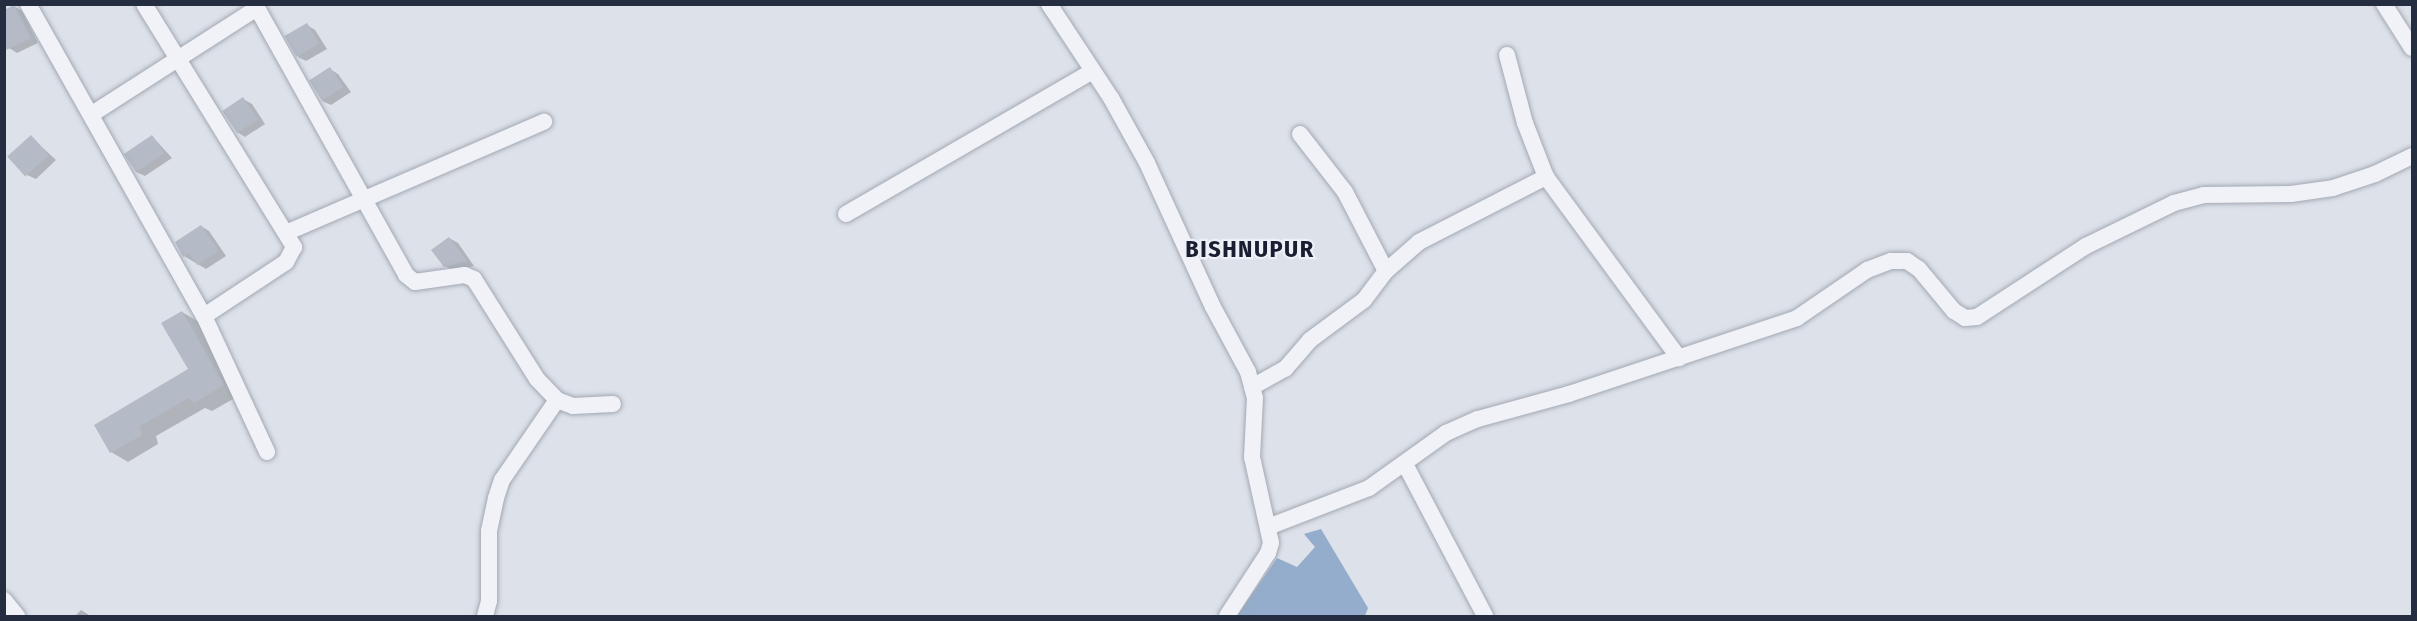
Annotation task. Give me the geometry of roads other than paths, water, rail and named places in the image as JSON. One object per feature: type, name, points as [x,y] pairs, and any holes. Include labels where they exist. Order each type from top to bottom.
[{"type":"street","points":[[27,4],[92,114],[204,316],[267,452]]},
{"type":"street","points":[[144,4],[288,232],[294,247],[286,262],[204,316]]},
{"type":"street","points":[[1049,4],[1093,71],[1148,163],[1252,387],[1255,398],[1252,457],[1268,527],[1268,553],[1227,616]]},
{"type":"street","points":[[2384,4],[2412,48]]},
{"type":"street","points":[[92,114],[256,6],[398,263],[416,282],[465,275],[474,279],[537,379],[557,400],[573,406],[613,404]]},
{"type":"street","points":[[1507,55],[1525,123],[1546,177],[1679,358]]},
{"type":"street","points":[[846,214],[1093,71]]},
{"type":"street","points":[[288,232],[544,122]]},
{"type":"street","points":[[1300,134],[1345,192],[1386,271]]},
{"type":"street","points":[[1268,527],[1369,488],[1446,433],[1478,419],[1679,358],[1797,318],[1867,270],[1892,261],[1907,261],[1919,269],[1954,311],[1965,318],[1977,317],[2086,246],[2174,203],[2204,195],[2291,194],[2333,188],[2375,174],[2412,156]]},
{"type":"street","points":[[1252,387],[1285,369],[1310,340],[1364,300],[1386,271],[1419,242],[1546,177]]},
{"type":"street","points":[[485,616],[489,601],[489,531],[502,480],[557,400]]},
{"type":"street","points":[[1405,464],[1485,616]]},
{"type":"street","points":[[4,600],[17,616]]},
{"type":"water","points":[[1321,529],[1368,608],[1365,616],[1237,616],[1277,558],[1297,567],[1315,547],[1304,534]]},
{"type":"district","name":"BISHNUPUR","points":[[1250,250]]}]
